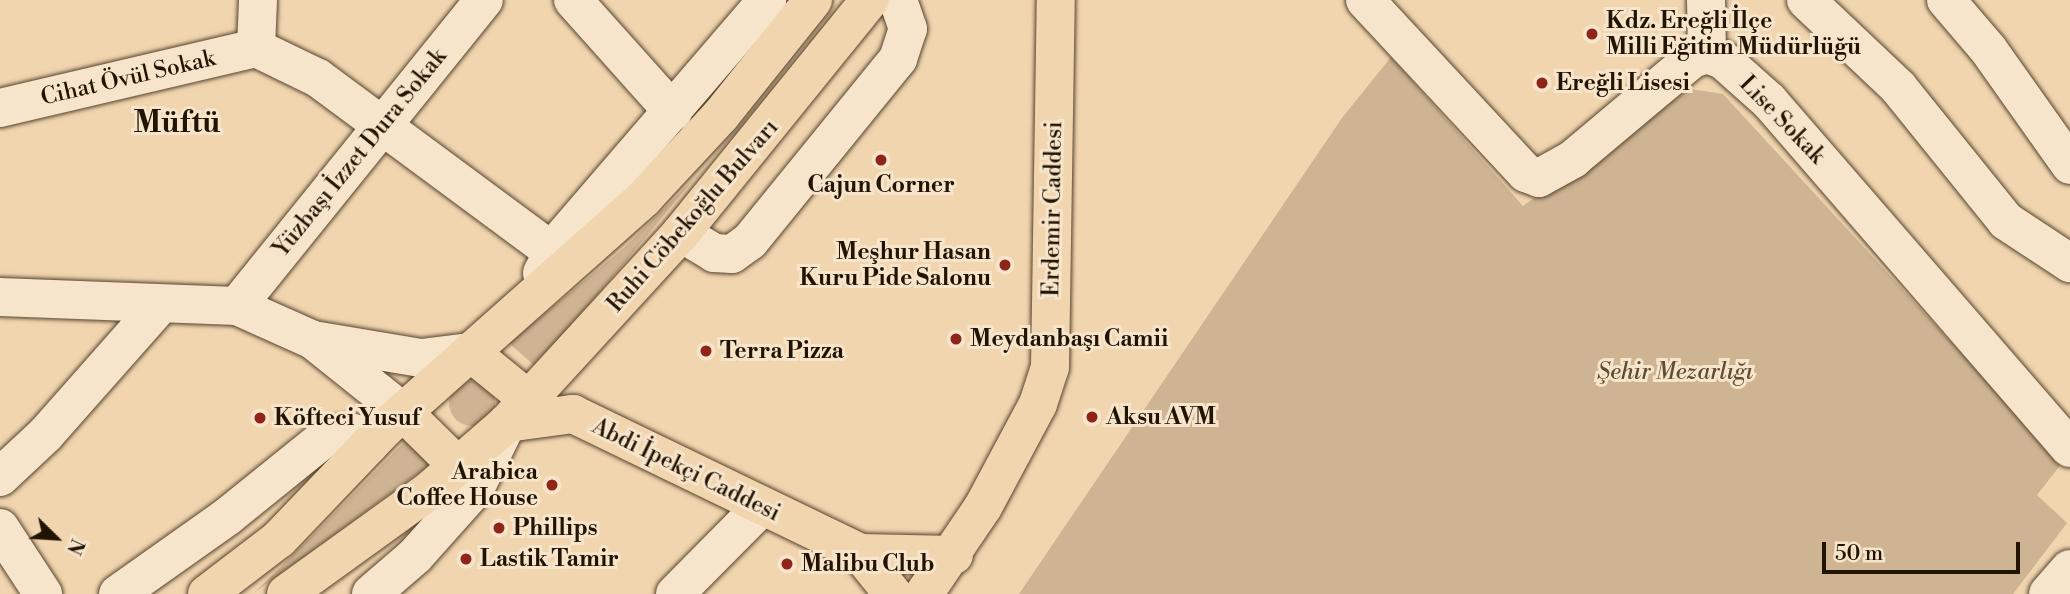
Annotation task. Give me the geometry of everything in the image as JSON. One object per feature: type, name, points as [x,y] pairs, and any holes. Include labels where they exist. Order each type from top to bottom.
[{"type":"main road","name":"Ruhi Cöbekoğlu Bulvarı","points":[[207,594],[279,539],[403,412],[645,198],[720,115],[813,0]]},
{"type":"main road","name":"Ruhi Cöbekoğlu Bulvarı","points":[[286,594],[458,466],[518,412],[681,233],[870,0]]},
{"type":"main road","name":"Erdemir Caddesi","points":[[924,594],[954,555],[1021,438],[1050,367],[1056,0]]},
{"type":"main road","points":[[470,352],[518,412]]},
{"type":"main road","points":[[403,412],[458,466]]},
{"type":"main road","name":"Abdi İpekçi Caddesi","points":[[518,412],[573,415],[860,553],[954,555]]},
{"type":"main road","name":"Abdi İpekçi Caddesi","points":[[860,553],[893,594]]},
{"type":"street","points":[[258,0],[256,48],[318,78],[379,126],[553,252]]},
{"type":"street","name":"Yüzbaşı İzzet Dura Sokak","points":[[237,306],[379,126],[484,0]]},
{"type":"street","points":[[573,0],[673,112]]},
{"type":"street","points":[[527,305],[553,252],[767,0]]},
{"type":"street","points":[[681,233],[714,253],[732,254],[750,241],[898,59],[908,29],[898,0]]},
{"type":"street","points":[[1366,0],[1526,173],[1539,178],[1553,174],[1692,59],[1707,54],[1706,0]]},
{"type":"street","points":[[1806,0],[1898,87],[2006,221],[2070,263]]},
{"type":"street","points":[[1946,0],[1988,49],[2070,165]]},
{"type":"street","name":"Cihat Övül Sokak","points":[[0,108],[256,48]]},
{"type":"street","name":"Lise Sokak","points":[[1707,54],[1723,60],[1769,101],[2070,448]]},
{"type":"street","points":[[0,297],[237,306],[313,340],[403,412]]},
{"type":"street","points":[[0,477],[45,435],[161,304]]},
{"type":"street","points":[[313,340],[421,358],[470,352]]},
{"type":"street","points":[[371,594],[415,556],[475,489],[518,412]]},
{"type":"street","points":[[118,594],[228,516],[327,436],[353,433],[369,445]]},
{"type":"street","points":[[675,594],[761,507]]},
{"type":"street","points":[[0,527],[43,594]]},
{"type":"street","points":[[2048,594],[2070,569]]},
{"type":"green space","name":"Şehir Mezarlığı","points":[[1391,57],[1523,206],[1690,89],[1723,94],[2062,463],[2037,495],[2067,523],[2013,594],[1019,594],[1342,118]]},
{"type":"green space","points":[[694,179],[537,368],[509,343],[624,248]]},
{"type":"green space","points":[[472,380],[481,381],[488,387],[494,394],[494,412],[488,419],[481,425],[472,426],[463,425],[456,419],[450,412],[449,403],[450,394],[456,387],[463,381]]},
{"type":"green space","points":[[412,434],[438,459],[254,593],[320,528]]},
{"type":"place","name":"Kdz. Ereğli İlçe Milli Eğitim Müdürlüğü","points":[[1592,34]]},
{"type":"place","name":"Ereğli Lisesi","points":[[1542,83]]},
{"type":"place","name":"Cajun Corner","points":[[881,160]]},
{"type":"place","name":"Meşhur Hasan Kuru Pide Salonu","points":[[1005,265]]},
{"type":"place","name":"Meydanbaşı Camii","points":[[956,339]]},
{"type":"place","name":"Terra Pizza","points":[[706,351]]},
{"type":"place","name":"Aksu AVM","points":[[1092,417]]},
{"type":"place","name":"Köfteci Yusuf","points":[[260,418]]},
{"type":"place","name":"Arabica Coffee House","points":[[552,485]]},
{"type":"place","name":"Phillips","points":[[499,528]]},
{"type":"place","name":"Lastik Tamir","points":[[466,559]]},
{"type":"place","name":"Malibu Club","points":[[787,564]]},
{"type":"district","name":"Müftü","points":[[177,123]]}]
